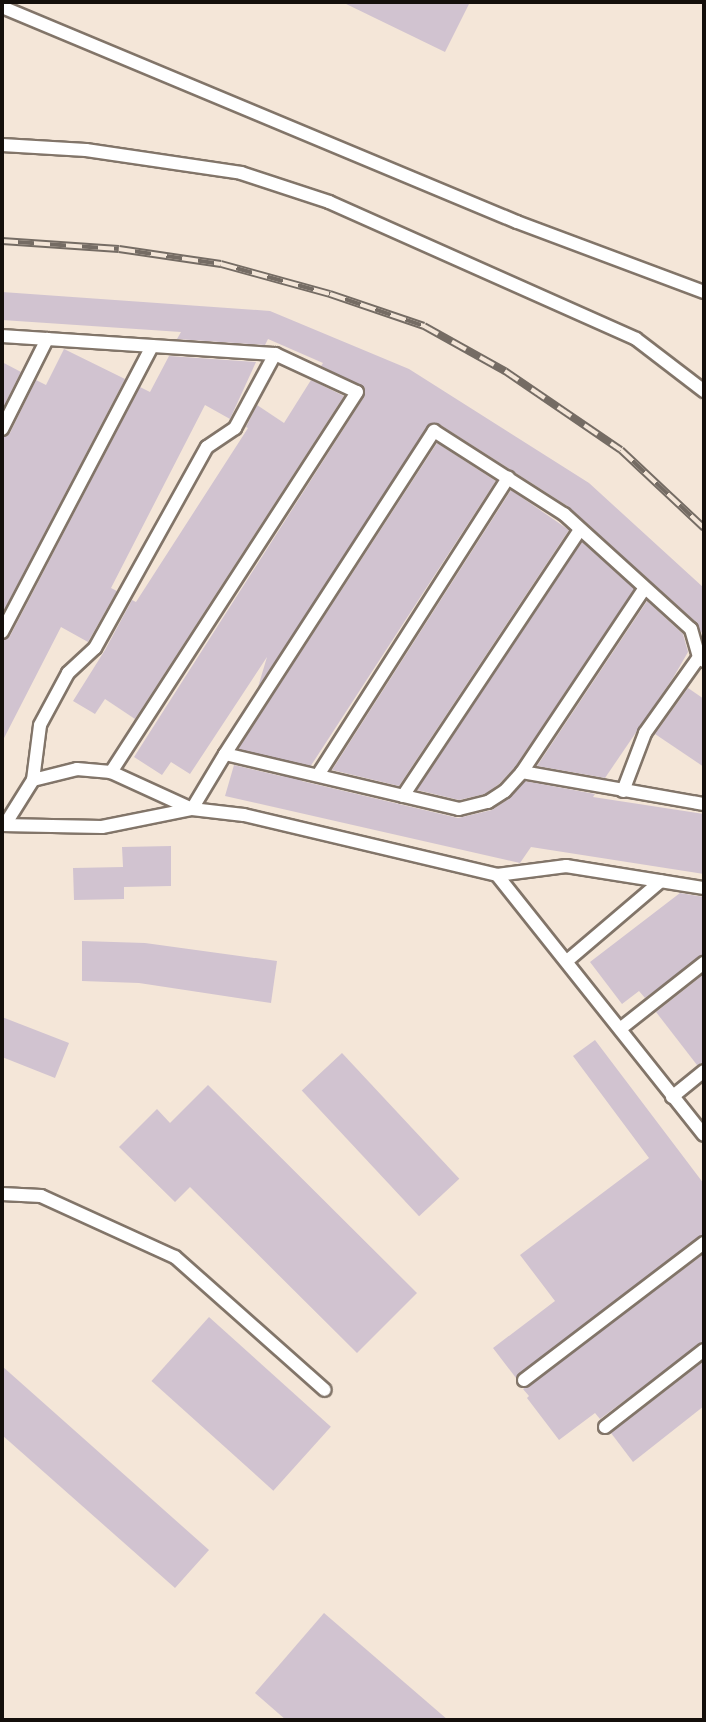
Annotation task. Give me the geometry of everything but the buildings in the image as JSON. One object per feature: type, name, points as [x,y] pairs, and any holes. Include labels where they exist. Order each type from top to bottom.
[{"type":"lane","points":[[2,7],[517,222],[704,292]]},
{"type":"lane","points":[[2,145],[86,150],[241,173],[329,202],[636,339],[704,391]]},
{"type":"lane","points":[[2,336],[275,354],[357,392],[111,772]]},
{"type":"lane","points":[[2,429],[47,339]]},
{"type":"lane","points":[[2,632],[152,346]]},
{"type":"lane","points":[[4,824],[33,779],[40,725],[68,673],[94,648],[207,447],[235,428],[275,354]]},
{"type":"lane","points":[[4,824],[102,827],[145,821],[192,809],[434,431],[564,514],[691,629],[701,659],[645,733],[624,791]]},
{"type":"lane","points":[[318,775],[508,478]]},
{"type":"lane","points":[[403,796],[580,530]]},
{"type":"lane","points":[[225,754],[459,808],[488,802],[505,791],[522,772],[644,589]]},
{"type":"lane","points":[[33,779],[77,769],[111,772],[192,809],[244,815],[497,875],[566,866],[704,888]]},
{"type":"lane","points":[[522,772],[704,804]]},
{"type":"lane","points":[[497,875],[704,1135]]},
{"type":"lane","points":[[568,961],[661,881]]},
{"type":"lane","points":[[620,1029],[704,963]]},
{"type":"lane","points":[[672,1097],[704,1071]]},
{"type":"lane","points":[[2,1194],[41,1196],[175,1257],[325,1390]]},
{"type":"lane","points":[[524,1380],[704,1243]]},
{"type":"lane","points":[[605,1427],[704,1350]]},
{"type":"railway","points":[[2,241],[119,249],[221,264],[330,294],[424,326],[505,371],[621,450],[704,528]]}]
